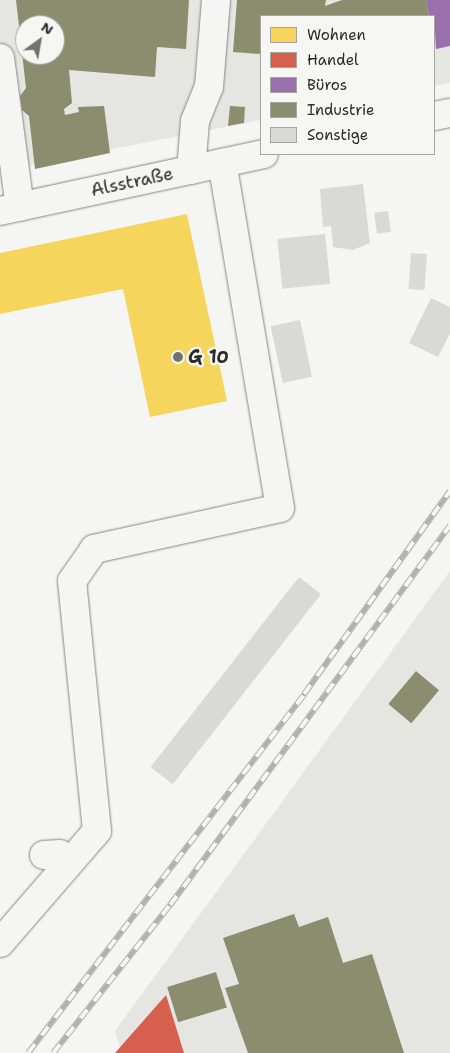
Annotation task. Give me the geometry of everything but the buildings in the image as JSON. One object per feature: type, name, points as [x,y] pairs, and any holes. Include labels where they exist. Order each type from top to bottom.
[{"type":"street","points":[[191,170],[195,121],[209,88],[216,0]]},
{"type":"street","points":[[0,58],[10,209]]},
{"type":"street","points":[[435,116],[450,113]]},
{"type":"street","name":"Alsstraße","points":[[10,209],[260,155]]},
{"type":"street","points":[[0,943],[97,831],[72,581],[94,549],[280,508],[222,163]]},
{"type":"shaded area","points":[[0,0],[450,0],[450,83],[435,86],[435,15],[260,15],[260,120],[0,171]]},
{"type":"shaded area","points":[[450,571],[450,1053],[122,1053],[115,1031]]},
{"type":"railway","points":[[28,1053],[304,694],[450,491]]},
{"type":"railway","points":[[53,1053],[170,905],[450,525]]},
{"type":"place","name":"G 10","points":[[178,357]]}]
